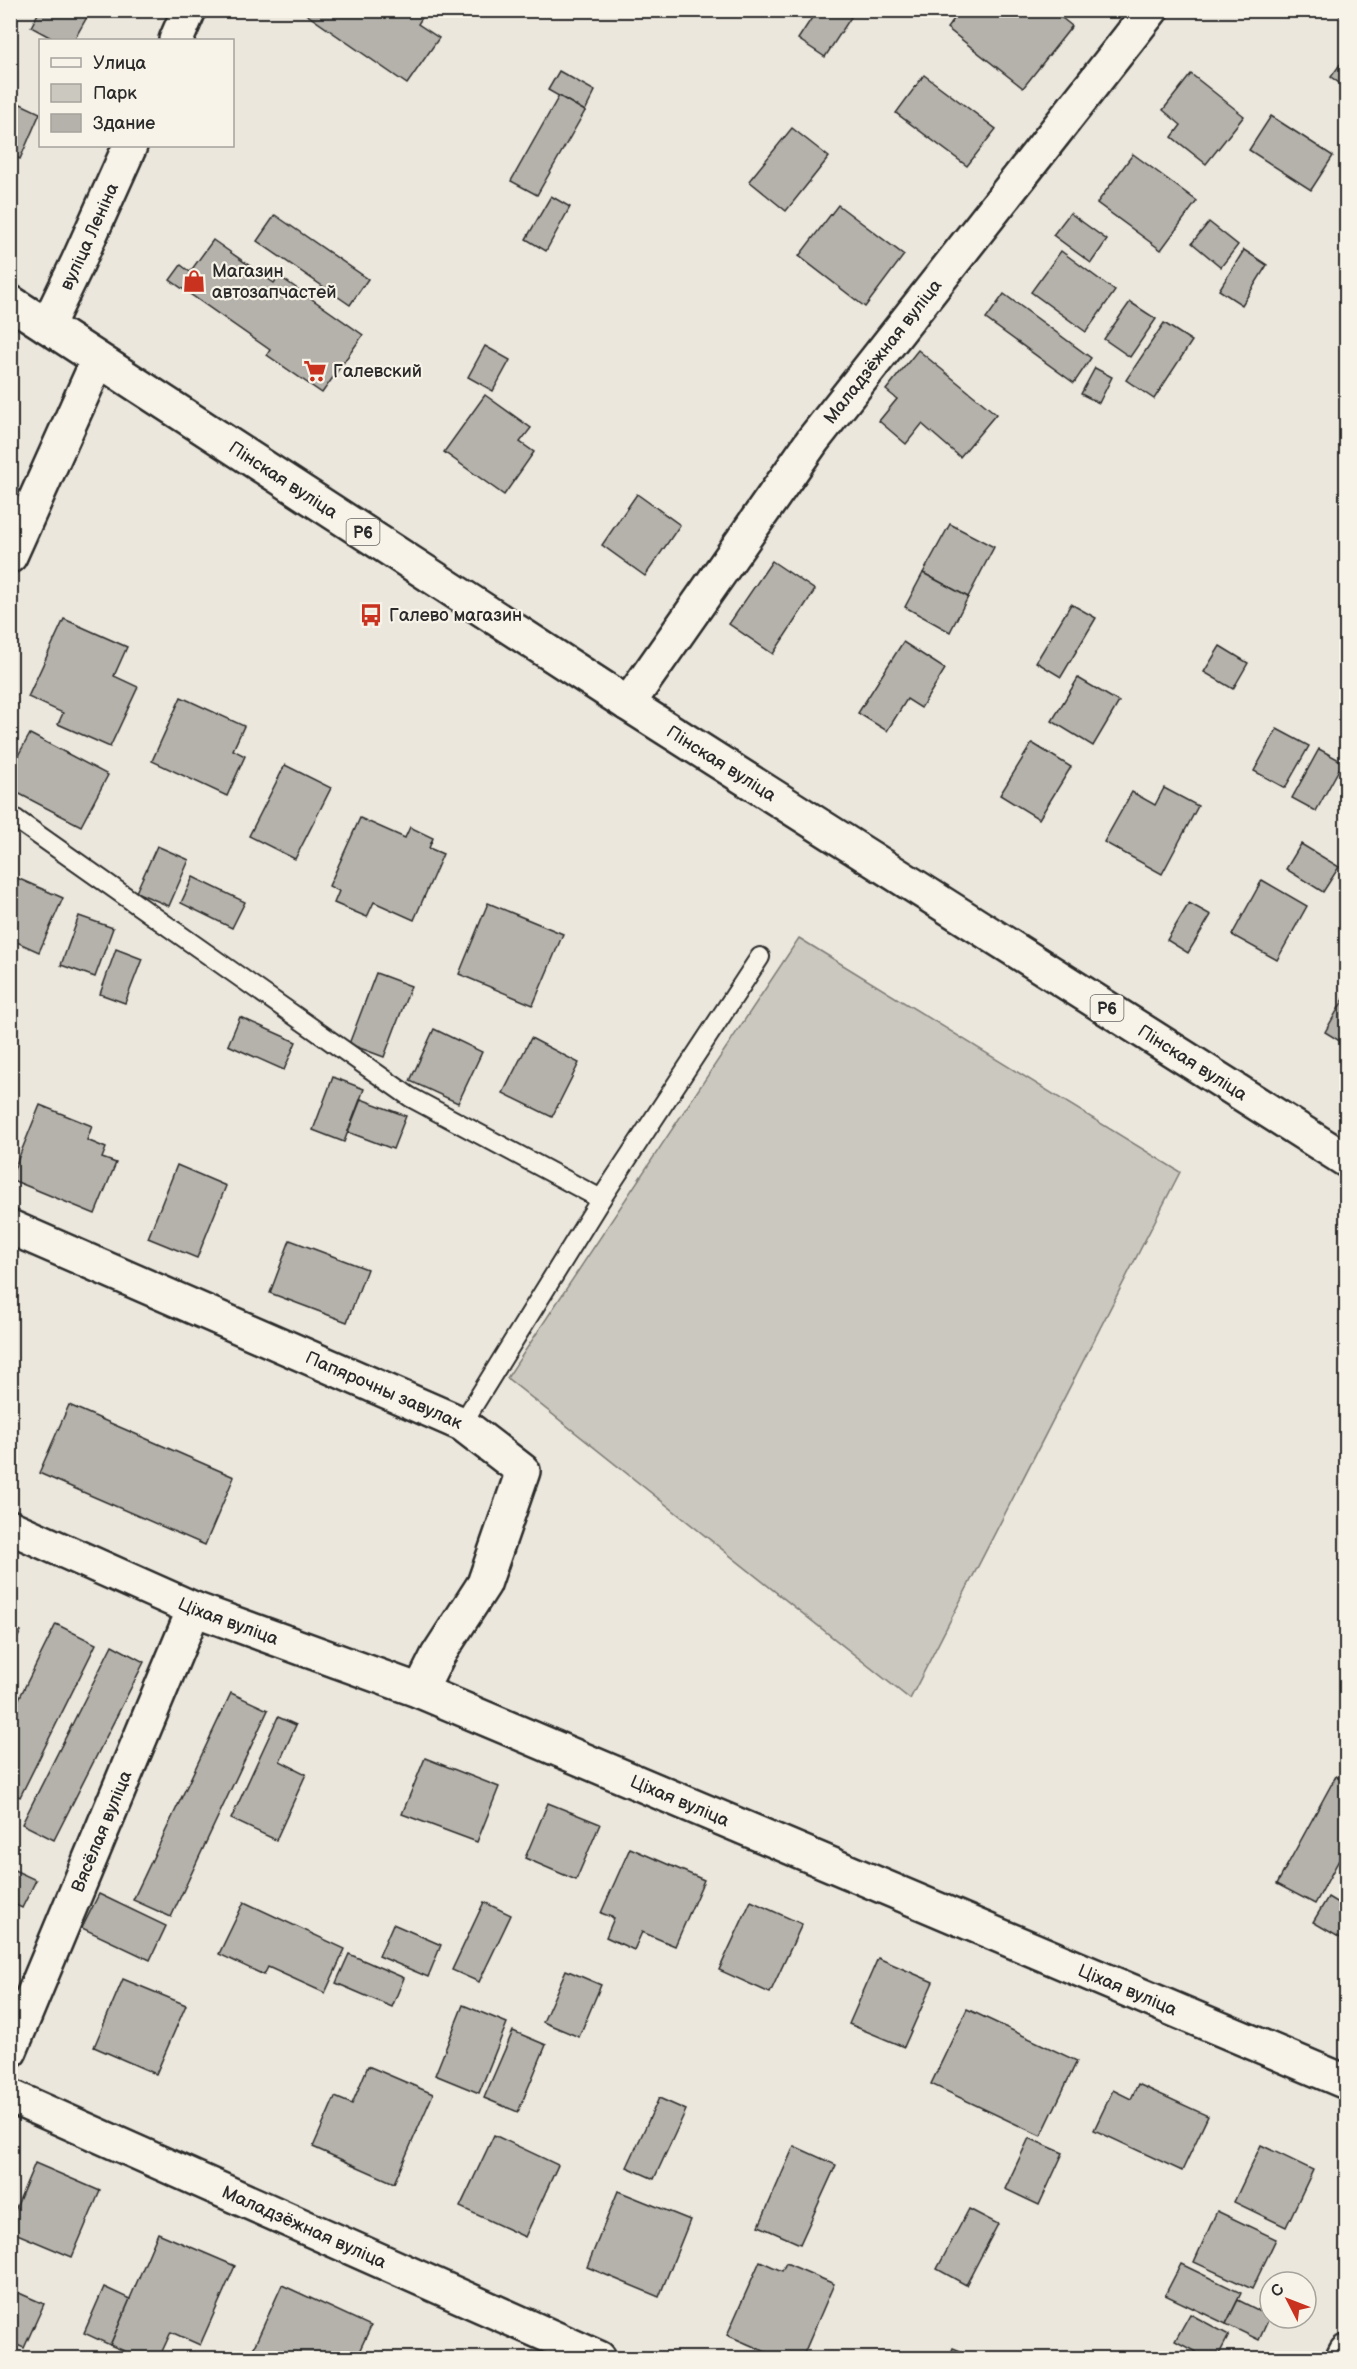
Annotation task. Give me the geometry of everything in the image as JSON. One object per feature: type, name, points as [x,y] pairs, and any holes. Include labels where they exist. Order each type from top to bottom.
[{"type":"street","points":[[176,39],[189,10]]},
{"type":"street","name":"Маладзёжная вуліца","points":[[628,704],[813,440],[1151,10]]},
{"type":"street","name":"вуліца Леніна","points":[[47,326],[130,147]]},
{"type":"street","name":"Р6","points":[[10,302],[98,360]]},
{"type":"street","points":[[10,556],[98,360]]},
{"type":"street","name":"Пінская вуліца","points":[[98,360],[628,704],[1347,1160]]},
{"type":"street","name":"Папярочны завулак","points":[[10,1227],[462,1424],[523,1471],[484,1584],[438,1655],[420,1691]]},
{"type":"street","name":"Ціхая вуліца","points":[[10,1527],[194,1609],[420,1691],[1347,2082]]},
{"type":"street","name":"Вясёлая вуліца","points":[[10,2051],[194,1609]]},
{"type":"street","name":"Маладзёжная вуліца","points":[[10,2096],[599,2358]]},
{"type":"street","points":[[1343,2358],[1347,2352]]},
{"type":"lane","points":[[10,814],[410,1097],[601,1199]]},
{"type":"lane","points":[[462,1424],[601,1199],[760,957]]},
{"type":"green space","points":[[799,938],[1180,1172],[910,1699],[507,1378]]},
{"type":"building","points":[[40,10],[91,10],[75,39],[53,39],[31,27]]},
{"type":"building","points":[[304,10],[427,10],[418,24],[439,38],[407,84],[303,12]]},
{"type":"building","points":[[817,10],[855,11],[825,57],[798,39]]},
{"type":"building","points":[[961,10],[1052,10],[1072,26],[1023,88],[947,28]]},
{"type":"building","points":[[1333,10],[1346,10],[1346,21]]},
{"type":"building","points":[[1346,56],[1346,88],[1331,77]]},
{"type":"building","points":[[559,71],[595,91],[585,111],[548,90]]},
{"type":"building","points":[[1191,74],[1244,116],[1206,164],[1172,137],[1181,125],[1163,110]]},
{"type":"building","points":[[924,75],[996,129],[967,166],[896,113]]},
{"type":"building","points":[[559,96],[585,111],[537,195],[511,181]]},
{"type":"building","points":[[10,99],[39,113],[39,115],[20,159],[10,154]]},
{"type":"building","points":[[1271,116],[1333,156],[1311,190],[1249,150]]},
{"type":"building","points":[[792,128],[829,157],[786,211],[749,181]]},
{"type":"building","points":[[1133,154],[1197,201],[1161,250],[1097,203]]},
{"type":"building","points":[[551,196],[570,207],[546,251],[526,239]]},
{"type":"building","points":[[838,205],[904,255],[865,307],[799,256]]},
{"type":"building","points":[[1070,213],[1107,240],[1091,263],[1053,235]]},
{"type":"building","points":[[275,215],[368,279],[350,305],[257,241]]},
{"type":"building","points":[[1209,222],[1238,245],[1221,267],[1192,243]]},
{"type":"building","points":[[213,240],[274,283],[279,276],[363,335],[322,393],[267,355],[270,350],[170,280],[181,265],[190,272]]},
{"type":"building","points":[[1244,250],[1267,265],[1242,305],[1219,290]]},
{"type":"building","points":[[1061,251],[1115,291],[1086,332],[1031,292]]},
{"type":"building","points":[[1004,294],[1091,358],[1074,383],[986,319]]},
{"type":"building","points":[[1130,302],[1156,319],[1130,357],[1104,339]]},
{"type":"building","points":[[1164,323],[1192,341],[1154,399],[1126,380]]},
{"type":"building","points":[[485,346],[510,360],[493,391],[468,377]]},
{"type":"building","points":[[918,350],[996,414],[960,457],[922,424],[906,444],[879,421],[897,399],[886,390]]},
{"type":"building","points":[[1095,368],[1112,377],[1099,403],[1081,394]]},
{"type":"building","points":[[485,395],[531,428],[520,442],[534,452],[504,495],[444,452]]},
{"type":"building","points":[[637,494],[680,525],[645,576],[602,545]]},
{"type":"building","points":[[950,524],[994,547],[968,597],[923,573]]},
{"type":"building","points":[[772,561],[815,590],[773,654],[729,624]]},
{"type":"building","points":[[923,573],[968,597],[950,632],[905,607]]},
{"type":"building","points":[[1071,604],[1096,618],[1061,677],[1036,662]]},
{"type":"building","points":[[64,619],[127,647],[114,676],[138,687],[110,747],[58,724],[63,713],[28,697]]},
{"type":"building","points":[[903,642],[945,669],[921,708],[907,699],[887,731],[858,713]]},
{"type":"building","points":[[1220,646],[1248,663],[1233,689],[1204,672]]},
{"type":"building","points":[[1078,678],[1119,702],[1093,746],[1052,721]]},
{"type":"building","points":[[181,697],[244,726],[233,750],[245,756],[227,796],[152,761]]},
{"type":"building","points":[[1277,729],[1309,746],[1285,788],[1254,771]]},
{"type":"building","points":[[30,734],[108,775],[81,826],[10,789],[10,770]]},
{"type":"building","points":[[1032,743],[1071,767],[1039,819],[1000,795]]},
{"type":"building","points":[[1319,749],[1343,762],[1316,811],[1292,798]]},
{"type":"building","points":[[285,765],[331,788],[295,859],[249,836]]},
{"type":"building","points":[[1164,788],[1198,806],[1162,874],[1104,842],[1132,792],[1155,805]]},
{"type":"building","points":[[360,818],[405,838],[410,827],[433,838],[429,848],[443,854],[414,920],[374,902],[367,917],[334,903],[339,891],[329,886]]},
{"type":"building","points":[[1301,844],[1339,867],[1323,892],[1286,869]]},
{"type":"building","points":[[157,846],[189,860],[169,906],[136,892]]},
{"type":"building","points":[[10,875],[63,898],[39,952],[10,939]]},
{"type":"building","points":[[193,877],[245,902],[232,928],[181,903]]},
{"type":"building","points":[[1262,880],[1307,906],[1277,960],[1232,935]]},
{"type":"building","points":[[488,903],[563,934],[533,1005],[459,974]]},
{"type":"building","points":[[1189,903],[1211,915],[1188,953],[1167,940]]},
{"type":"building","points":[[79,916],[113,928],[95,977],[61,965]]},
{"type":"building","points":[[116,949],[142,959],[125,1003],[100,994]]},
{"type":"building","points":[[376,973],[411,986],[384,1057],[349,1044]]},
{"type":"building","points":[[1346,995],[1346,1045],[1325,1032]]},
{"type":"building","points":[[240,1017],[296,1042],[284,1070],[228,1045]]},
{"type":"building","points":[[434,1029],[482,1052],[458,1103],[410,1081]]},
{"type":"building","points":[[531,1038],[579,1063],[552,1117],[503,1093]]},
{"type":"building","points":[[333,1077],[364,1089],[344,1142],[313,1130]]},
{"type":"building","points":[[361,1099],[406,1116],[393,1149],[348,1132]]},
{"type":"building","points":[[40,1105],[92,1126],[87,1140],[106,1148],[102,1158],[116,1163],[95,1214],[10,1179]]},
{"type":"building","points":[[177,1165],[226,1186],[197,1258],[148,1238]]},
{"type":"building","points":[[290,1240],[367,1269],[347,1322],[270,1293]]},
{"type":"building","points":[[69,1405],[234,1477],[205,1545],[39,1473]]},
{"type":"building","points":[[56,1624],[96,1644],[20,1797],[10,1792],[10,1717]]},
{"type":"building","points":[[10,1626],[21,1631],[10,1653]]},
{"type":"building","points":[[112,1645],[144,1662],[54,1840],[22,1824]]},
{"type":"building","points":[[231,1693],[268,1710],[171,1917],[133,1900]]},
{"type":"building","points":[[278,1717],[296,1725],[280,1761],[306,1774],[276,1840],[231,1819]]},
{"type":"building","points":[[425,1758],[499,1787],[477,1842],[402,1814]]},
{"type":"building","points":[[1336,1776],[1346,1781],[1346,1847],[1315,1904],[1277,1884]]},
{"type":"building","points":[[548,1803],[600,1824],[576,1880],[525,1858]]},
{"type":"building","points":[[630,1848],[704,1880],[675,1946],[642,1932],[634,1950],[606,1937],[614,1918],[601,1913]]},
{"type":"building","points":[[10,1868],[36,1880],[22,1908],[10,1902]]},
{"type":"building","points":[[99,1894],[166,1926],[150,1960],[82,1928]]},
{"type":"building","points":[[1328,1897],[1346,1908],[1346,1931],[1342,1939],[1313,1922]]},
{"type":"building","points":[[751,1901],[802,1924],[770,1993],[719,1970]]},
{"type":"building","points":[[244,1902],[345,1949],[325,1993],[268,1967],[264,1975],[219,1954]]},
{"type":"building","points":[[484,1902],[511,1915],[479,1982],[452,1970]]},
{"type":"building","points":[[393,1924],[441,1945],[428,1977],[379,1956]]},
{"type":"building","points":[[349,1954],[404,1978],[392,2007],[336,1983]]},
{"type":"building","points":[[878,1958],[933,1982],[904,2047],[849,2024]]},
{"type":"building","points":[[566,1970],[601,1985],[579,2037],[543,2022]]},
{"type":"building","points":[[123,1979],[186,2005],[156,2074],[94,2047]]},
{"type":"building","points":[[463,2005],[507,2023],[479,2093],[435,2075]]},
{"type":"building","points":[[967,2009],[1077,2061],[1041,2136],[931,2084]]},
{"type":"building","points":[[513,2031],[546,2045],[518,2112],[484,2098]]},
{"type":"building","points":[[368,2066],[433,2094],[394,2183],[313,2147],[335,2097],[352,2104]]},
{"type":"building","points":[[1138,2084],[1208,2116],[1182,2171],[1094,2130],[1113,2090],[1131,2099]]},
{"type":"building","points":[[659,2098],[686,2110],[654,2179],[627,2167]]},
{"type":"building","points":[[494,2135],[558,2165],[525,2237],[460,2207]]},
{"type":"building","points":[[1029,2138],[1063,2153],[1039,2205],[1005,2189]]},
{"type":"building","points":[[1261,2145],[1313,2170],[1286,2227],[1234,2202]]},
{"type":"building","points":[[794,2146],[836,2165],[800,2244],[759,2226]]},
{"type":"building","points":[[35,2163],[100,2191],[72,2257],[10,2231],[10,2222]]},
{"type":"building","points":[[618,2191],[690,2220],[659,2297],[587,2267]]},
{"type":"building","points":[[969,2209],[998,2224],[966,2285],[937,2269]]},
{"type":"building","points":[[1217,2211],[1276,2239],[1261,2270],[1258,2270],[1258,2276],[1252,2289],[1194,2262]]},
{"type":"building","points":[[158,2233],[235,2266],[200,2345],[171,2332],[159,2358],[141,2358],[110,2345]]},
{"type":"building","points":[[760,2261],[782,2271],[786,2263],[834,2284],[802,2358],[780,2358],[727,2335]]},
{"type":"building","points":[[1181,2264],[1241,2293],[1226,2324],[1165,2295]]},
{"type":"building","points":[[282,2285],[371,2326],[356,2358],[265,2358],[266,2356],[253,2349]]},
{"type":"building","points":[[104,2287],[130,2299],[110,2345],[84,2333]]},
{"type":"building","points":[[10,2289],[44,2304],[24,2348],[10,2342]]},
{"type":"building","points":[[1238,2300],[1258,2310],[1258,2330],[1264,2330],[1259,2340],[1226,2324]]},
{"type":"building","points":[[1190,2314],[1229,2335],[1217,2358],[1207,2358],[1175,2341]]},
{"type":"building","points":[[953,2348],[978,2358],[949,2358]]},
{"type":"place","name":"Магазин автозапчастей","points":[[194,281]]},
{"type":"place","name":"Галевский","points":[[315,371]]},
{"type":"place","name":"Галево магазин","points":[[371,615]]}]
